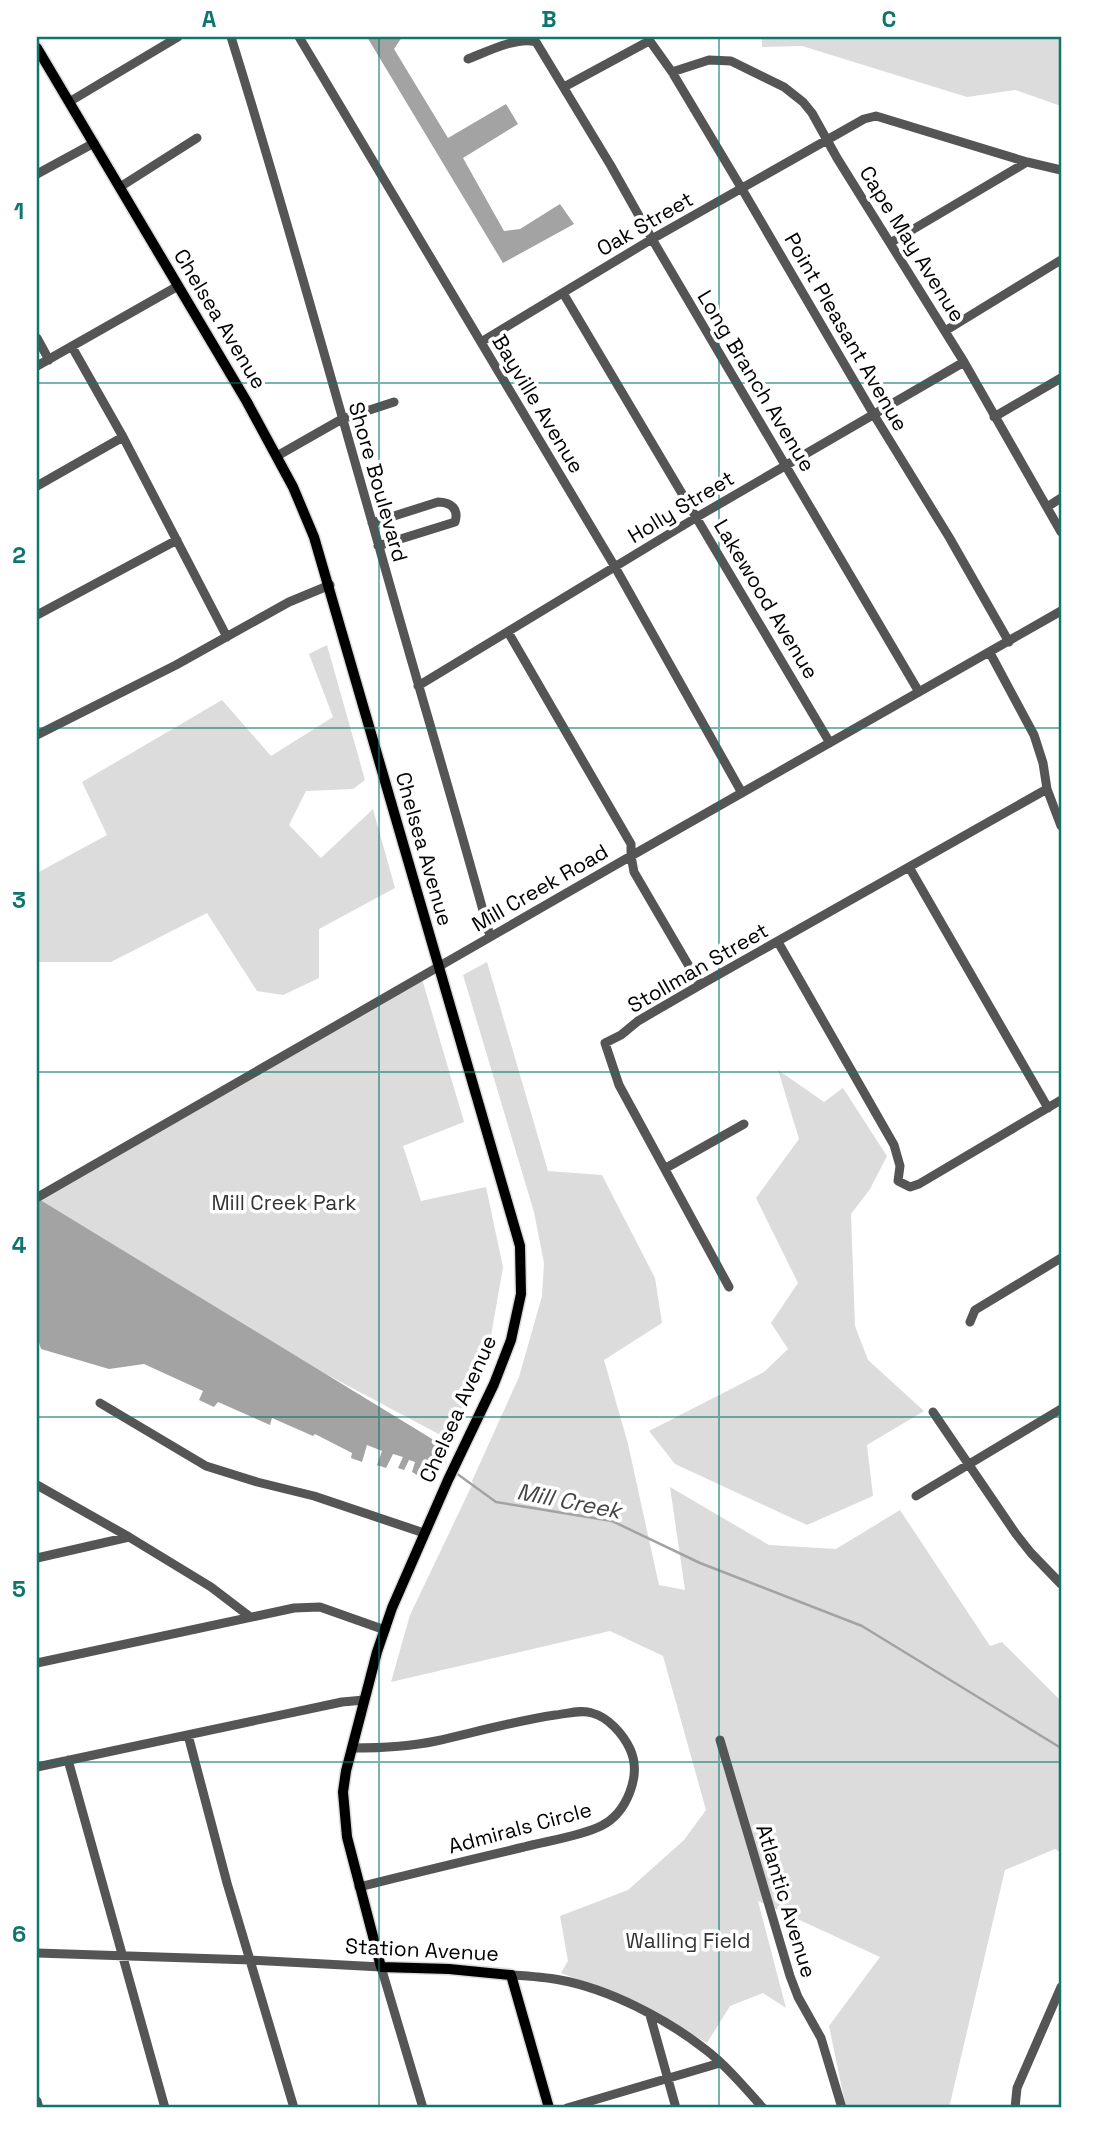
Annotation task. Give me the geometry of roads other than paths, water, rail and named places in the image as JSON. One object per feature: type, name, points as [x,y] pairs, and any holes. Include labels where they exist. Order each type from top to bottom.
[{"type":"main road","name":"Chelsea Avenue","points":[[37,48],[277,456],[314,537],[520,1246],[521,1294],[503,1363],[424,1533],[385,1630],[364,1700],[343,1792],[347,1837],[381,1967]]},
{"type":"main road","name":"Station Avenue","points":[[381,1967],[449,1969],[511,1975]]},
{"type":"main road","points":[[511,1975],[549,2108]]},
{"type":"street","points":[[69,102],[178,37]]},
{"type":"street","name":"Shore Boulevard","points":[[231,37],[272,169],[490,936]]},
{"type":"street","name":"Bayville Avenue","points":[[299,37],[615,567],[742,793]]},
{"type":"street","name":"Long Branch Avenue","points":[[468,59],[528,39],[536,42],[919,692]]},
{"type":"street","points":[[564,88],[648,39]]},
{"type":"street","name":"Point Pleasant Avenue","points":[[648,39],[672,72],[1009,642]]},
{"type":"street","name":"Cape May Avenue","points":[[672,72],[709,60],[731,61],[784,87],[803,102],[964,362],[1061,532]]},
{"type":"street","name":"Oak Street","points":[[481,342],[652,239],[864,118],[876,116],[1061,170]]},
{"type":"street","points":[[120,187],[197,138]]},
{"type":"street","points":[[37,174],[94,143]]},
{"type":"street","points":[[890,243],[1027,162]]},
{"type":"street","points":[[945,331],[1061,260]]},
{"type":"street","points":[[37,366],[178,286]]},
{"type":"street","name":"Lakewood Avenue","points":[[563,293],[830,743]]},
{"type":"street","points":[[37,338],[49,360]]},
{"type":"street","points":[[72,347],[227,637]]},
{"type":"street","name":"Holly Street","points":[[418,686],[697,517],[964,362]]},
{"type":"street","points":[[994,417],[1061,378]]},
{"type":"street","points":[[277,456],[342,419],[394,402]]},
{"type":"street","points":[[37,486],[123,438]]},
{"type":"street","points":[[1047,507],[1061,498]]},
{"type":"street","points":[[372,523],[438,502],[453,505],[457,515],[455,522],[378,546]]},
{"type":"street","points":[[37,615],[177,540]]},
{"type":"street","points":[[37,735],[289,603],[330,585]]},
{"type":"street","name":"Mill Creek Road","points":[[38,1197],[1061,611]]},
{"type":"street","points":[[508,632],[631,844],[634,872],[700,985]]},
{"type":"street","points":[[990,653],[1034,735],[1043,762],[1047,789],[1061,826]]},
{"type":"street","name":"Stollman Street","points":[[729,1287],[619,1086],[606,1043],[700,985],[1047,789]]},
{"type":"street","points":[[909,867],[1048,1108]]},
{"type":"street","points":[[778,942],[894,1145],[900,1166],[898,1181],[910,1187],[919,1184],[1061,1100]]},
{"type":"street","points":[[666,1168],[744,1124]]},
{"type":"street","points":[[970,1322],[975,1310],[1061,1258]]},
{"type":"street","points":[[100,1403],[206,1466],[314,1496],[424,1533]]},
{"type":"street","points":[[916,1496],[1061,1409]]},
{"type":"street","points":[[933,1412],[1016,1534],[1061,1584]]},
{"type":"street","points":[[37,1485],[211,1587],[248,1616]]},
{"type":"street","points":[[37,1558],[129,1537]]},
{"type":"street","points":[[37,1662],[293,1608],[320,1607],[385,1630]]},
{"type":"street","points":[[37,1767],[342,1702],[364,1700]]},
{"type":"street","name":"Admirals Circle","points":[[352,1748],[386,1748],[433,1741],[537,1718],[580,1712],[597,1715],[617,1729],[629,1747],[634,1773],[625,1803],[602,1825],[552,1840],[359,1887]]},
{"type":"street","points":[[188,1735],[227,1883],[295,2108]]},
{"type":"street","name":"Atlantic Avenue","points":[[720,1740],[789,1976],[821,2038],[842,2108]]},
{"type":"street","points":[[68,1760],[165,2108]]},
{"type":"street","name":"Station Avenue","points":[[37,1953],[381,1967]]},
{"type":"street","points":[[381,1967],[423,2108]]},
{"type":"street","name":"Station Avenue","points":[[511,1975],[562,1980],[626,2002],[685,2035],[720,2063],[763,2108]]},
{"type":"street","points":[[1015,2108],[1017,2088],[1061,1987]]},
{"type":"street","points":[[650,2015],[676,2108]]},
{"type":"street","points":[[567,2108],[720,2063]]},
{"type":"street","points":[[37,2101],[39,2108]]},
{"type":"waterway","name":"Mill Creek","points":[[456,1473],[496,1502],[612,1521],[700,1563],[862,1626],[1061,1748]]},
{"type":"park label","name":"Mill Creek Park","points":[[284,1203]]},
{"type":"park label","name":"Walling Field","points":[[688,1941]]}]
